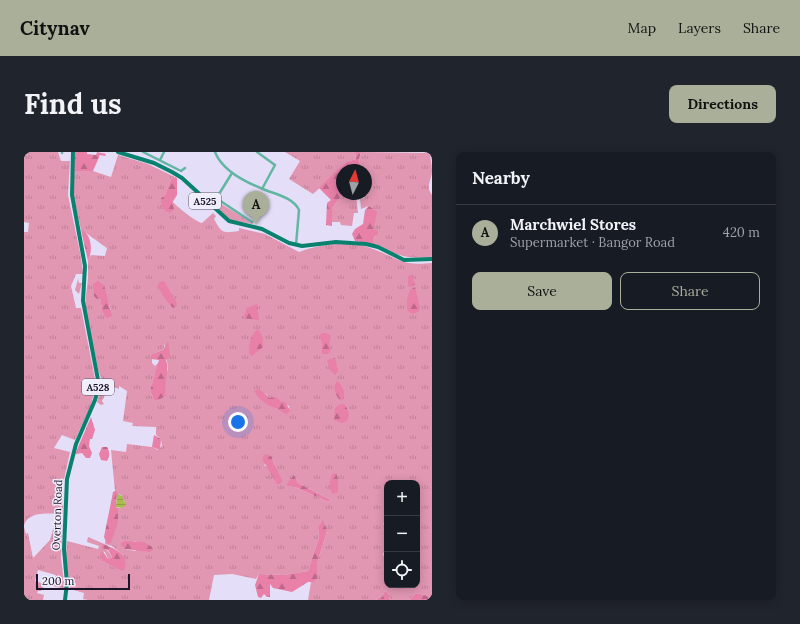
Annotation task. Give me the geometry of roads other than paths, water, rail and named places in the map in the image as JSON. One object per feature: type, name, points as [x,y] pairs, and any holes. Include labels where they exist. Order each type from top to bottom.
[{"type":"main road","name":"Overton Road","points":[[65,600],[67,584],[64,549],[67,479],[76,444],[95,400],[99,385],[83,301],[86,266],[72,195],[73,152]]},
{"type":"main road","name":"A525","points":[[118,152],[154,163],[182,178],[229,221],[262,229],[296,245],[336,242],[366,244],[378,247],[404,260],[432,260]]},
{"type":"street","points":[[143,152],[182,172],[185,168]]},
{"type":"street","points":[[160,160],[164,152]]},
{"type":"street","points":[[215,152],[218,161],[232,173],[262,189],[277,193],[299,208],[296,245]]},
{"type":"street","points":[[257,152],[275,165],[262,189]]},
{"type":"street","points":[[232,173],[219,194],[219,200],[249,218],[252,222]]},
{"type":"place","name":"Marchwiel Stores","points":[[256,224]]}]
